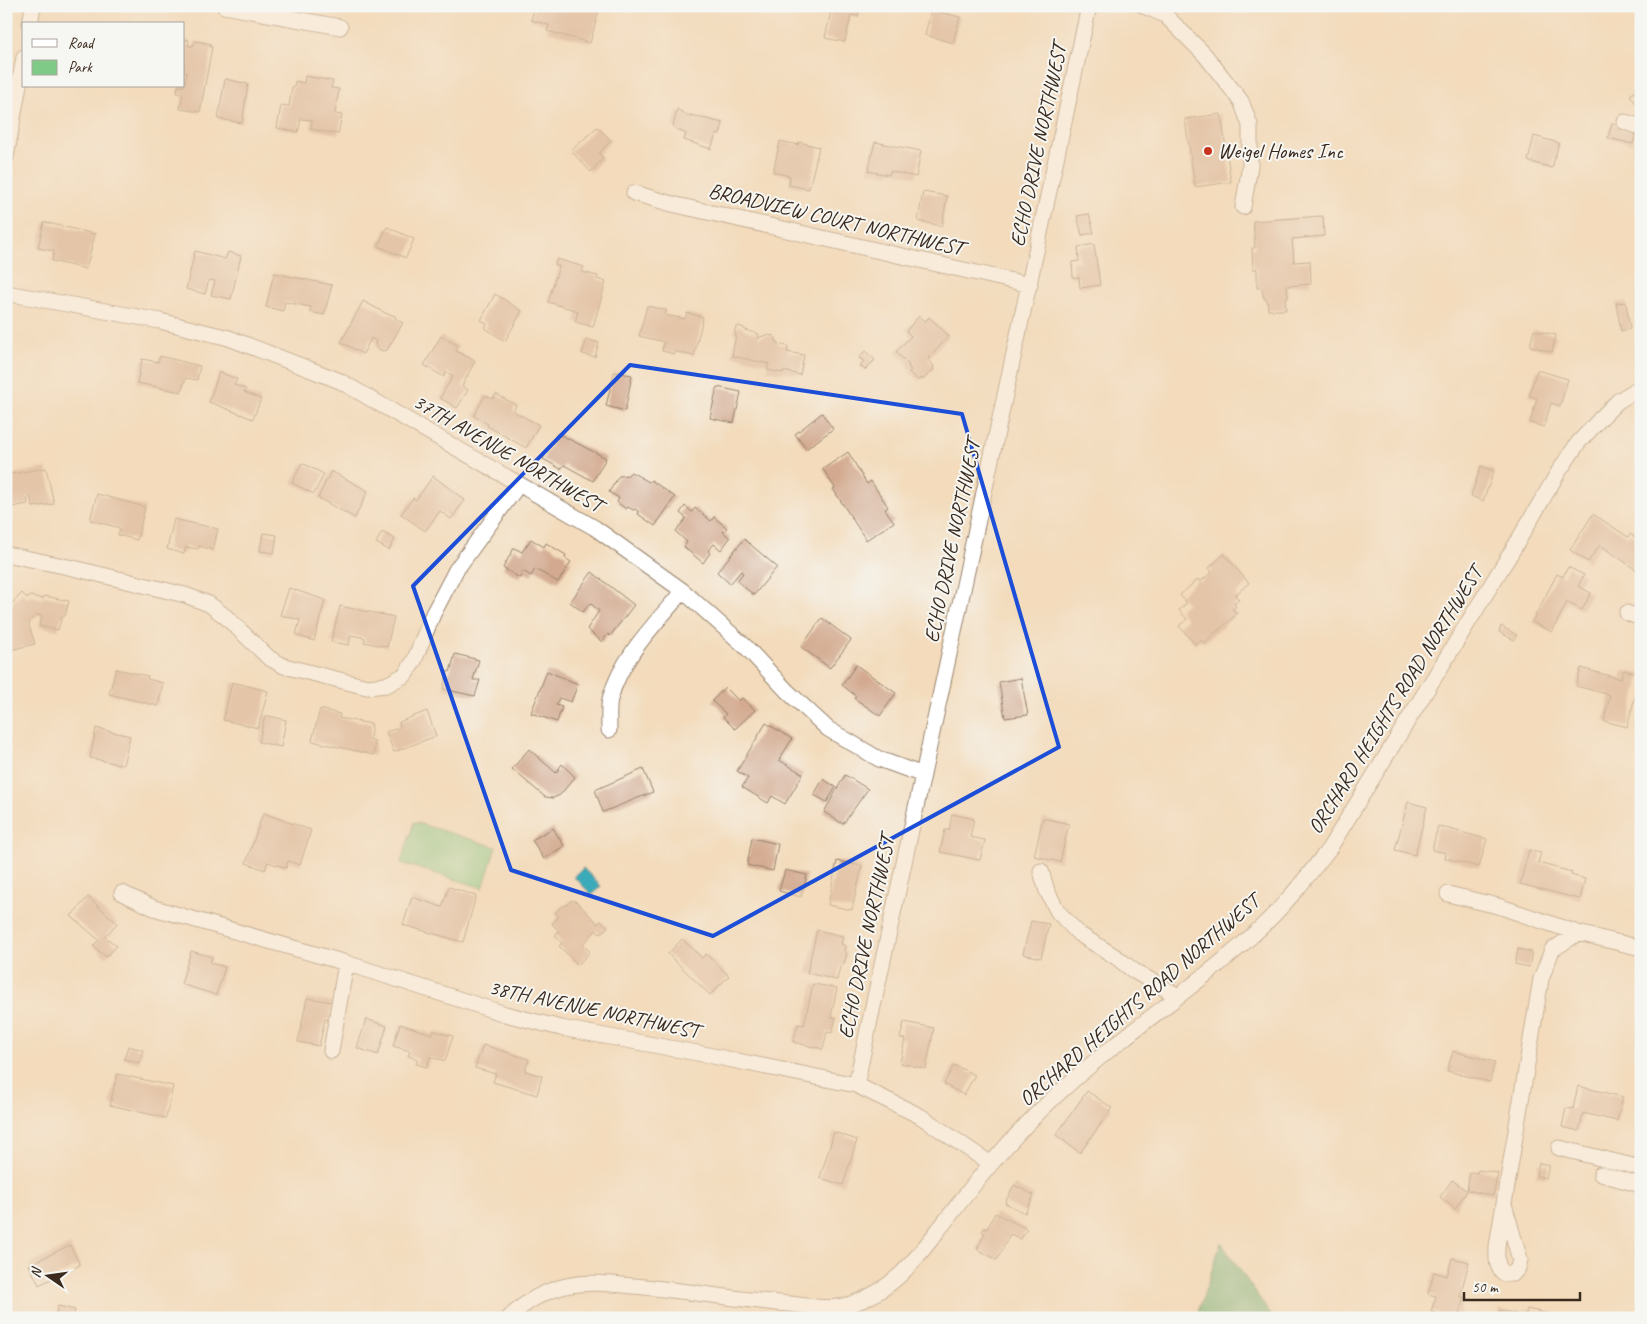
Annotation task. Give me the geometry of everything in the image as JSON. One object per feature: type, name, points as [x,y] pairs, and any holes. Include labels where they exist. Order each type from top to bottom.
[{"type":"street","points":[[30,22],[33,6]]},
{"type":"street","points":[[224,6],[340,27]]},
{"type":"street","name":"ECHO DRIVE NORTHWEST","points":[[856,1085],[1089,6]]},
{"type":"street","points":[[1144,6],[1165,15],[1205,55],[1241,101],[1250,125],[1250,166],[1243,207]]},
{"type":"street","points":[[6,157],[22,68]]},
{"type":"street","points":[[1625,122],[1641,127]]},
{"type":"street","name":"BROADVIEW COURT NORTHWEST","points":[[634,193],[672,204],[1030,285]]},
{"type":"street","name":"37TH AVENUE NORTHWEST","points":[[6,293],[160,321],[229,338],[340,381],[595,528],[682,591],[746,647],[787,691],[828,729],[879,759],[923,776]]},
{"type":"street","name":"ORCHARD HEIGHTS ROAD NORTHWEST","points":[[509,1318],[518,1309],[541,1294],[568,1286],[605,1283],[652,1287],[772,1303],[823,1307],[848,1306],[869,1297],[883,1288],[910,1266],[991,1164],[1045,1105],[1120,1041],[1256,933],[1297,889],[1329,849],[1559,471],[1578,443],[1618,401],[1641,387]]},
{"type":"street","points":[[6,554],[185,595],[209,604],[226,617],[269,658],[284,666],[366,687],[386,685],[405,675],[414,661],[433,614],[456,570],[519,484]]},
{"type":"street","points":[[609,730],[610,700],[620,674],[640,643],[682,591]]},
{"type":"street","points":[[1041,871],[1047,891],[1058,912],[1079,934],[1116,957],[1134,971],[1178,996]]},
{"type":"street","name":"38TH AVENUE NORTHWEST","points":[[122,893],[154,908],[346,963],[505,1014],[561,1028],[856,1085],[920,1116],[991,1164]]},
{"type":"street","points":[[1448,894],[1498,906],[1578,933],[1641,948]]},
{"type":"street","points":[[1504,1204],[1541,980],[1552,950],[1578,933]]},
{"type":"street","points":[[331,1052],[346,963]]},
{"type":"street","points":[[1559,1148],[1641,1168]]},
{"type":"street","points":[[1601,1174],[1641,1184]]},
{"type":"highlighted area","points":[[630,365],[962,414],[1059,747],[713,936],[511,870],[413,586]]},
{"type":"green space","points":[[414,822],[496,847],[483,888],[401,863]]},
{"type":"green space","points":[[1221,1242],[1273,1318],[1196,1318]]},
{"type":"water","points":[[583,868],[601,886],[592,895],[574,877]]},
{"type":"building","points":[[535,6],[600,6],[590,43],[547,31],[549,25],[531,20]]},
{"type":"building","points":[[831,6],[861,6],[858,17],[851,15],[845,42],[825,38]]},
{"type":"building","points":[[931,10],[960,17],[953,43],[925,35]]},
{"type":"building","points":[[185,39],[189,40],[188,46],[193,46],[196,41],[211,44],[200,112],[180,109],[183,94],[177,93],[178,88],[185,88],[187,73],[185,72]]},
{"type":"building","points":[[305,76],[333,81],[331,88],[339,89],[335,114],[342,115],[338,134],[311,129],[312,120],[301,119],[298,132],[277,128],[281,105],[289,106],[292,87],[294,87],[295,81],[304,83]]},
{"type":"building","points":[[225,79],[248,84],[242,123],[218,119]]},
{"type":"building","points":[[1641,88],[1641,106],[1638,107],[1630,95]]},
{"type":"building","points":[[677,109],[690,117],[690,115],[723,123],[720,134],[716,134],[711,149],[684,140],[686,134],[673,127]]},
{"type":"building","name":"Weigel Homes Inc","points":[[1221,114],[1231,182],[1195,187],[1185,119]]},
{"type":"building","points":[[1612,123],[1637,129],[1633,144],[1608,138]]},
{"type":"building","points":[[597,127],[611,140],[599,154],[603,158],[591,172],[571,151]]},
{"type":"building","points":[[1534,136],[1559,143],[1552,168],[1528,161]]},
{"type":"building","points":[[780,141],[798,145],[799,142],[819,147],[809,189],[789,185],[790,176],[773,172]]},
{"type":"building","points":[[875,142],[921,151],[916,177],[890,171],[889,175],[868,171]]},
{"type":"building","points":[[923,192],[947,196],[942,226],[918,221]]},
{"type":"building","points":[[1089,214],[1094,233],[1082,235],[1077,216]]},
{"type":"building","points":[[1323,216],[1324,236],[1292,239],[1294,262],[1310,261],[1311,284],[1287,286],[1286,310],[1268,310],[1267,299],[1264,299],[1262,288],[1257,288],[1257,269],[1253,269],[1252,248],[1255,248],[1253,221]]},
{"type":"building","points":[[44,222],[95,234],[86,269],[52,261],[54,251],[38,248]]},
{"type":"building","points":[[387,227],[414,239],[406,258],[378,246]]},
{"type":"building","points":[[1094,244],[1100,285],[1080,288],[1079,277],[1073,278],[1072,262],[1079,261],[1078,247]]},
{"type":"building","points":[[195,251],[225,259],[228,252],[241,256],[231,299],[211,295],[215,281],[209,280],[205,294],[186,289]]},
{"type":"building","points":[[557,259],[584,267],[582,272],[598,276],[597,279],[606,282],[593,327],[575,322],[578,311],[548,302],[559,266],[555,265]]},
{"type":"building","points":[[274,273],[332,285],[324,315],[310,312],[311,307],[285,302],[283,311],[266,307]]},
{"type":"building","points":[[495,294],[522,311],[505,341],[485,328],[487,324],[481,320]]},
{"type":"building","points":[[363,301],[387,314],[395,316],[396,319],[403,323],[387,350],[382,351],[377,348],[376,341],[371,338],[363,354],[341,342]]},
{"type":"building","points":[[1626,302],[1630,329],[1621,331],[1616,303]]},
{"type":"building","points":[[647,306],[666,310],[665,315],[685,319],[687,313],[703,317],[694,356],[674,351],[674,354],[662,351],[664,342],[639,336]]},
{"type":"building","points":[[919,316],[925,322],[929,317],[949,336],[928,359],[934,366],[934,369],[923,380],[922,378],[919,381],[909,372],[911,370],[908,367],[909,365],[896,352],[911,336],[906,331]]},
{"type":"building","points":[[739,326],[759,334],[758,338],[766,335],[774,336],[778,344],[788,346],[787,352],[804,355],[800,375],[767,370],[769,364],[732,356],[736,335],[734,332]]},
{"type":"building","points":[[1534,330],[1556,335],[1552,352],[1530,346]]},
{"type":"building","points":[[441,336],[458,346],[456,351],[475,361],[462,386],[468,390],[457,408],[440,398],[453,376],[446,372],[444,377],[424,365]]},
{"type":"building","points":[[587,339],[599,343],[595,357],[582,354]]},
{"type":"building","points":[[865,351],[875,360],[865,370],[860,366],[864,361],[859,358]]},
{"type":"building","points":[[160,356],[200,366],[197,380],[186,378],[181,392],[137,383],[142,359],[158,362]]},
{"type":"building","points":[[1537,370],[1568,379],[1560,406],[1551,403],[1544,427],[1530,423],[1537,398],[1529,396]]},
{"type":"building","points":[[219,372],[237,379],[234,385],[246,389],[244,392],[261,399],[253,419],[209,402]]},
{"type":"building","points":[[614,372],[632,375],[625,411],[606,406]]},
{"type":"building","points":[[717,387],[741,392],[734,423],[710,418]]},
{"type":"building","points":[[496,394],[516,405],[513,411],[539,425],[526,448],[487,426],[488,424],[474,416],[485,395],[493,399]]},
{"type":"building","points":[[822,413],[833,429],[806,449],[795,434]]},
{"type":"building","points":[[557,433],[606,458],[593,481],[564,465],[561,469],[543,459]]},
{"type":"building","points":[[848,452],[867,484],[871,481],[888,507],[885,509],[894,522],[866,540],[833,489],[835,488],[823,469]]},
{"type":"building","points":[[302,463],[324,474],[314,494],[292,483]]},
{"type":"building","points":[[1481,466],[1494,471],[1483,501],[1471,496]]},
{"type":"building","points":[[46,468],[54,504],[33,507],[30,496],[27,496],[28,504],[6,508],[6,475]]},
{"type":"building","points":[[331,471],[368,491],[355,518],[318,498]]},
{"type":"building","points":[[631,472],[649,482],[651,480],[675,497],[655,526],[638,514],[639,512],[635,509],[633,510],[628,507],[626,509],[617,502],[619,498],[609,492],[619,476],[628,475]]},
{"type":"building","points":[[433,476],[465,500],[451,519],[440,511],[425,531],[401,514],[413,498],[416,500]]},
{"type":"building","points":[[97,494],[145,507],[137,540],[118,535],[120,528],[90,520]]},
{"type":"building","points":[[685,506],[692,512],[695,508],[711,521],[714,517],[727,528],[723,532],[730,538],[721,550],[714,544],[708,551],[710,553],[703,563],[684,547],[687,542],[676,532],[686,518],[680,513]]},
{"type":"building","points":[[1593,514],[1628,537],[1630,534],[1641,541],[1641,567],[1638,571],[1600,545],[1588,562],[1570,550]]},
{"type":"building","points":[[174,519],[218,529],[213,550],[199,546],[198,549],[186,547],[184,554],[167,549]]},
{"type":"building","points":[[382,532],[395,539],[389,550],[376,543]]},
{"type":"building","points":[[263,533],[277,535],[274,553],[260,551]]},
{"type":"building","points":[[531,539],[544,547],[546,543],[566,555],[565,558],[571,562],[558,582],[535,569],[531,576],[523,571],[520,578],[503,568],[514,548],[522,552]]},
{"type":"building","points":[[744,539],[777,567],[754,595],[737,581],[743,573],[741,571],[730,584],[717,572]]},
{"type":"building","points":[[1224,554],[1249,583],[1235,595],[1239,600],[1232,609],[1237,614],[1204,643],[1201,640],[1195,644],[1179,626],[1187,619],[1179,610],[1187,603],[1180,595],[1198,579],[1200,582],[1212,572],[1209,568]]},
{"type":"building","points":[[1568,567],[1584,575],[1578,586],[1591,593],[1582,610],[1567,602],[1552,632],[1532,622],[1557,574],[1563,577]]},
{"type":"building","points":[[592,572],[634,605],[610,636],[608,634],[602,642],[587,629],[599,611],[590,603],[583,612],[570,602]]},
{"type":"building","points":[[289,588],[325,600],[314,641],[296,635],[300,620],[280,615]]},
{"type":"building","points":[[22,593],[27,598],[31,596],[43,599],[44,596],[69,601],[65,616],[62,616],[58,630],[39,626],[42,616],[37,615],[31,620],[29,625],[35,644],[10,650],[8,642],[6,642],[6,610]]},
{"type":"building","points":[[340,606],[394,617],[387,647],[364,642],[365,638],[351,635],[349,645],[331,642]]},
{"type":"building","points":[[822,618],[851,640],[830,668],[801,647]]},
{"type":"building","points":[[1501,626],[1517,635],[1514,640],[1499,632]]},
{"type":"building","points":[[455,654],[479,660],[473,680],[480,680],[475,696],[443,689]]},
{"type":"building","points":[[856,665],[896,693],[880,716],[854,698],[856,696],[842,685]]},
{"type":"building","points":[[1581,668],[1621,679],[1623,670],[1641,674],[1627,727],[1604,721],[1610,695],[1576,686]]},
{"type":"building","points":[[116,669],[148,676],[147,679],[163,683],[158,706],[109,694]]},
{"type":"building","points":[[547,671],[578,684],[571,702],[559,698],[556,705],[562,707],[557,722],[531,713]]},
{"type":"building","points":[[1021,678],[1028,715],[1005,718],[999,682]]},
{"type":"building","points":[[232,682],[268,691],[258,728],[223,720]]},
{"type":"building","points":[[725,687],[739,701],[742,698],[755,710],[735,729],[723,717],[726,714],[712,701]]},
{"type":"building","points":[[320,709],[340,714],[339,718],[372,724],[370,739],[375,741],[374,755],[312,741]]},
{"type":"building","points":[[427,711],[436,736],[394,752],[386,732],[400,727],[399,722]]},
{"type":"building","points":[[265,715],[286,720],[281,747],[259,742]]},
{"type":"building","points":[[766,723],[792,739],[779,760],[803,774],[785,804],[772,796],[768,803],[742,787],[748,778],[737,771]]},
{"type":"building","points":[[96,728],[130,736],[123,765],[90,758]]},
{"type":"building","points":[[529,749],[556,773],[562,764],[575,777],[560,795],[553,798],[545,797],[512,769]]},
{"type":"building","points":[[643,769],[653,792],[603,812],[595,790]]},
{"type":"building","points":[[845,775],[868,789],[843,824],[824,812]]},
{"type":"building","points":[[823,779],[836,787],[827,802],[814,795]]},
{"type":"building","points":[[1408,802],[1427,807],[1415,855],[1395,850]]},
{"type":"building","points":[[263,813],[311,830],[300,865],[288,861],[286,868],[268,862],[265,870],[246,863]]},
{"type":"building","points":[[952,814],[974,819],[970,837],[985,840],[980,860],[940,852],[945,830],[949,830]]},
{"type":"building","points":[[1043,818],[1069,824],[1060,862],[1034,856]]},
{"type":"building","points":[[1438,826],[1487,839],[1479,867],[1445,858],[1446,853],[1432,850]]},
{"type":"building","points":[[553,828],[564,846],[544,859],[532,840]]},
{"type":"building","points":[[752,838],[778,844],[773,871],[747,865]]},
{"type":"building","points":[[1529,850],[1541,853],[1538,863],[1572,872],[1571,875],[1585,879],[1580,899],[1520,884]]},
{"type":"building","points":[[837,861],[862,866],[852,910],[828,905]]},
{"type":"building","points":[[785,870],[807,875],[801,897],[779,891]]},
{"type":"building","points":[[449,887],[476,896],[463,942],[403,925],[412,897],[442,907]]},
{"type":"building","points":[[88,897],[117,923],[105,937],[117,946],[106,957],[93,946],[99,940],[71,916]]},
{"type":"building","points":[[572,900],[577,902],[598,924],[601,921],[608,927],[600,934],[596,930],[583,944],[590,952],[578,965],[559,946],[562,943],[555,935],[559,931],[552,924],[559,916],[555,913]]},
{"type":"building","points":[[1031,921],[1049,924],[1041,958],[1023,954]]},
{"type":"building","points":[[817,930],[843,936],[841,944],[845,946],[844,951],[847,953],[844,964],[840,967],[837,980],[807,973]]},
{"type":"building","points":[[682,939],[702,958],[706,954],[729,976],[710,995],[668,954]]},
{"type":"building","points":[[1518,949],[1532,952],[1529,967],[1515,964]]},
{"type":"building","points":[[191,951],[212,957],[210,963],[225,967],[216,995],[181,984]]},
{"type":"building","points":[[813,984],[837,988],[831,1017],[836,1018],[832,1033],[827,1032],[823,1049],[793,1042],[798,1024],[804,1025]]},
{"type":"building","points":[[307,998],[332,1002],[329,1020],[325,1019],[319,1046],[298,1042]]},
{"type":"building","points":[[366,1019],[387,1026],[378,1055],[357,1048]]},
{"type":"building","points":[[904,1022],[934,1028],[926,1069],[900,1063],[905,1039],[900,1038]]},
{"type":"building","points":[[400,1024],[432,1034],[434,1031],[453,1036],[445,1061],[430,1057],[427,1067],[416,1064],[418,1059],[408,1056],[410,1051],[393,1046]]},
{"type":"building","points":[[483,1045],[529,1059],[525,1071],[542,1076],[537,1095],[493,1082],[496,1074],[475,1068]]},
{"type":"building","points":[[128,1046],[143,1050],[139,1063],[124,1059]]},
{"type":"building","points":[[1453,1051],[1495,1062],[1490,1082],[1447,1071]]},
{"type":"building","points":[[954,1065],[975,1075],[964,1095],[944,1084]]},
{"type":"building","points":[[117,1074],[173,1086],[166,1118],[110,1105]]},
{"type":"building","points":[[1578,1086],[1623,1097],[1617,1121],[1583,1113],[1579,1131],[1562,1127],[1566,1108],[1573,1109]]},
{"type":"building","points":[[1087,1091],[1112,1108],[1080,1153],[1056,1135]]},
{"type":"building","points":[[834,1132],[857,1140],[843,1185],[820,1178]]},
{"type":"building","points":[[1539,1163],[1549,1165],[1546,1178],[1536,1176]]},
{"type":"building","points":[[1478,1170],[1498,1173],[1493,1196],[1467,1190],[1470,1172],[1477,1173]]},
{"type":"building","points":[[1452,1180],[1467,1191],[1455,1209],[1440,1197]]},
{"type":"building","points":[[1014,1185],[1034,1195],[1025,1213],[1005,1203]]},
{"type":"building","points":[[995,1213],[1027,1229],[1021,1239],[1010,1234],[997,1260],[977,1249],[985,1233],[982,1232],[984,1228],[987,1229]]},
{"type":"building","points":[[70,1245],[80,1265],[39,1285],[29,1265]]},
{"type":"building","points":[[1452,1258],[1469,1262],[1460,1297],[1464,1297],[1458,1318],[1431,1312],[1436,1296],[1428,1294],[1434,1272],[1447,1276]]},
{"type":"building","points":[[58,1306],[75,1310],[73,1318],[55,1318]]},
{"type":"building","points":[[1527,1309],[1563,1318],[1498,1318],[1500,1310],[1525,1316]]},
{"type":"place","name":"Weigel Homes Inc","points":[[1208,151]]}]
